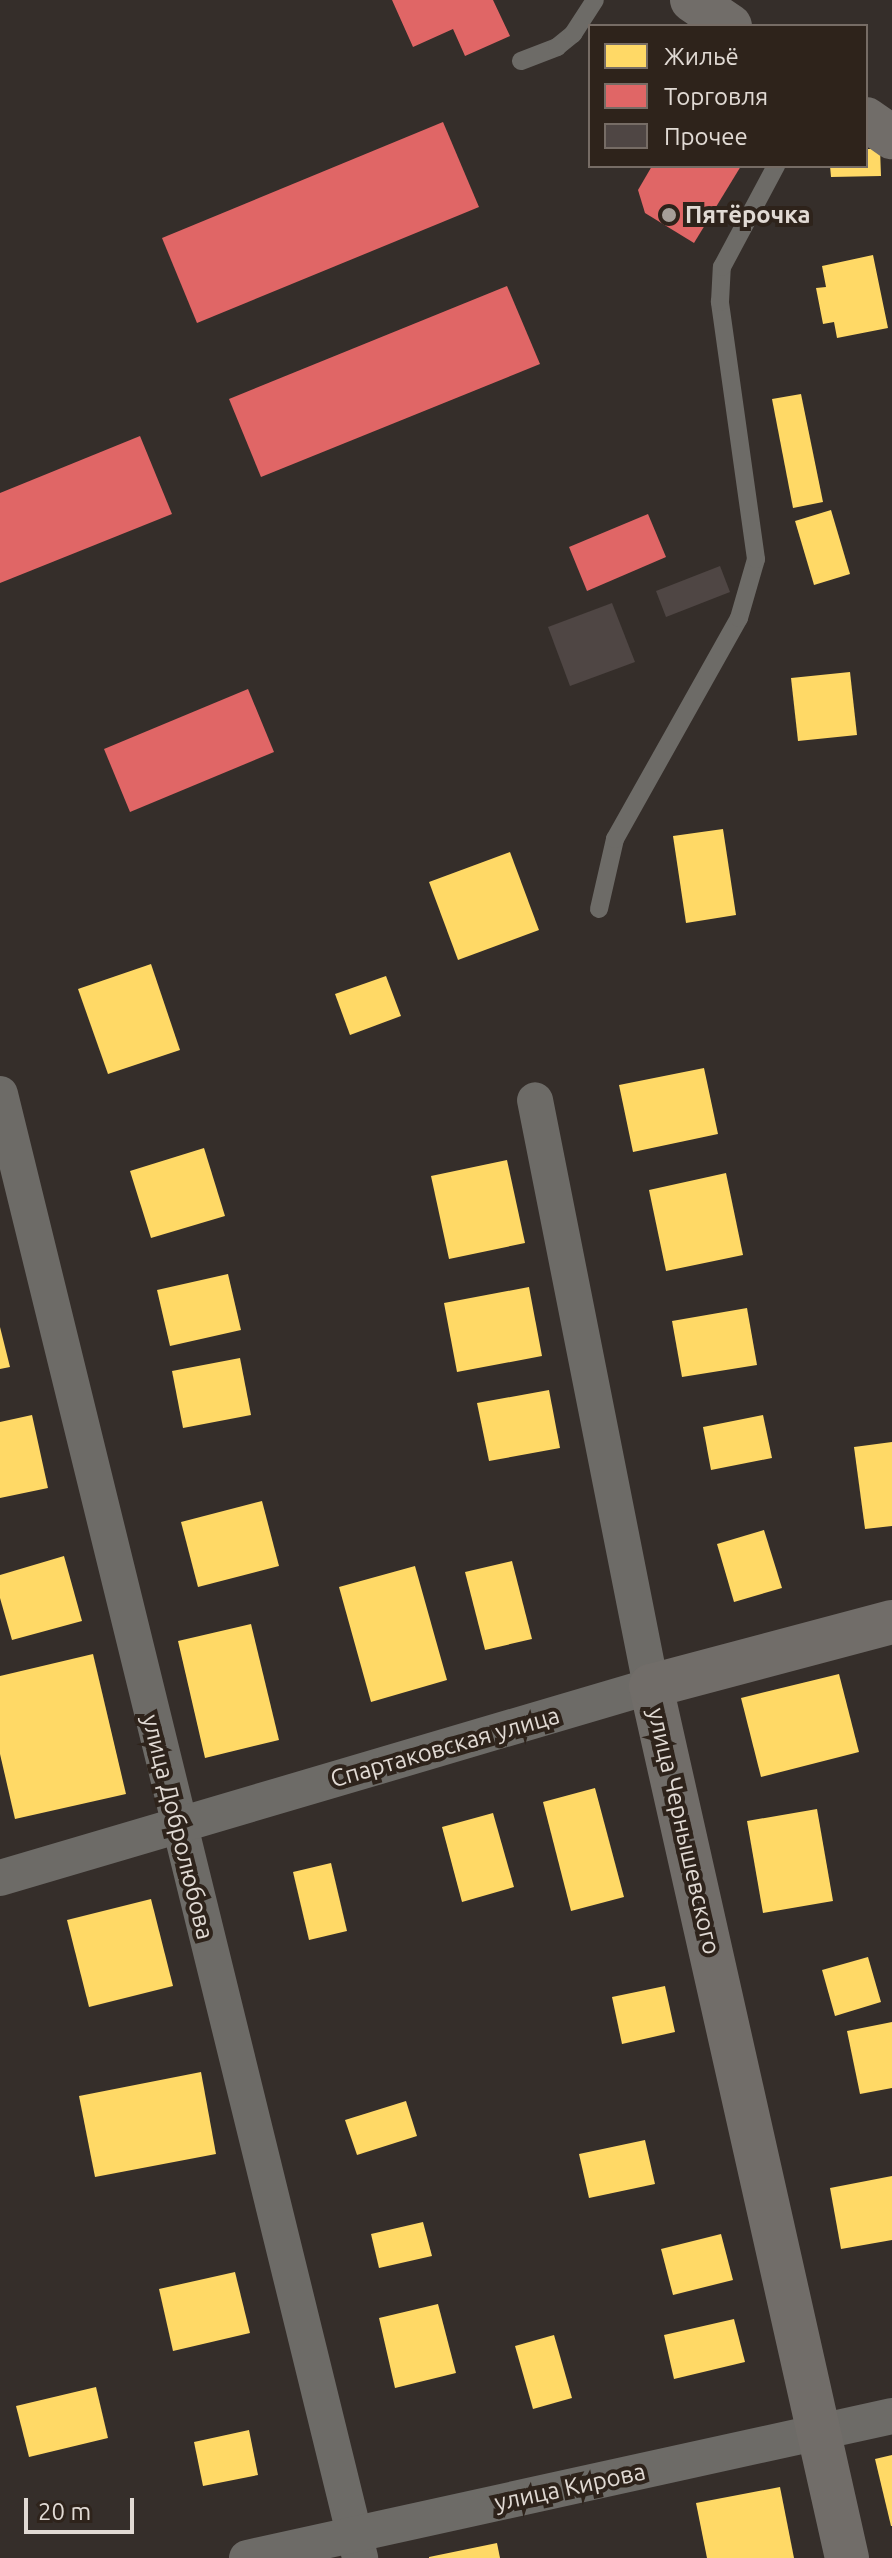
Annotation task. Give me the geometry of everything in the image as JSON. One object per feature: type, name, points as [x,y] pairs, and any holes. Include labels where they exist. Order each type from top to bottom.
[{"type":"street","points":[[692,0],[727,24]]},
{"type":"street","points":[[868,120],[892,137]]},
{"type":"street","name":"улица Добролюбова","points":[[0,1094],[177,1826],[357,2546]]},
{"type":"street","name":"улица Чернышевского","points":[[535,1100],[651,1686],[847,2558]]},
{"type":"street","name":"Спартаковская улица","points":[[0,1878],[651,1686],[892,1622]]},
{"type":"street","name":"улица Кирова","points":[[247,2558],[357,2546],[892,2416]]},
{"type":"lane","points":[[521,61],[557,47],[573,34],[595,0]]},
{"type":"lane","points":[[599,909],[615,839],[739,618],[756,559],[720,302],[722,267],[775,168]]},
{"type":"building: Жильё","points":[[868,149],[880,149],[881,176],[831,177],[830,168],[868,168]]},
{"type":"building: Жильё","points":[[873,255],[888,328],[837,338],[834,322],[823,324],[816,288],[826,287],[822,266]]},
{"type":"building: Жильё","points":[[801,394],[823,502],[793,508],[772,399]]},
{"type":"building: Жильё","points":[[831,510],[850,574],[814,585],[795,521]]},
{"type":"building: Жильё","points":[[850,672],[857,735],[798,741],[791,678]]},
{"type":"building: Жильё","points":[[723,829],[736,915],[686,923],[673,836]]},
{"type":"building: Жильё","points":[[510,852],[539,930],[458,960],[429,882]]},
{"type":"building: Жильё","points":[[151,964],[180,1050],[108,1074],[78,989]]},
{"type":"building: Жильё","points":[[386,976],[401,1016],[350,1035],[335,994]]},
{"type":"building: Жильё","points":[[704,1068],[718,1134],[633,1152],[619,1085]]},
{"type":"building: Жильё","points":[[204,1148],[225,1216],[151,1238],[130,1171]]},
{"type":"building: Жильё","points":[[507,1160],[525,1243],[449,1259],[431,1176]]},
{"type":"building: Жильё","points":[[726,1173],[743,1255],[666,1271],[649,1190]]},
{"type":"building: Жильё","points":[[228,1274],[241,1330],[170,1346],[157,1290]]},
{"type":"building: Жильё","points":[[529,1287],[542,1356],[457,1372],[444,1303]]},
{"type":"building: Жильё","points":[[747,1308],[757,1365],[682,1377],[672,1321]]},
{"type":"building: Жильё","points":[[0,1327],[10,1367],[0,1369]]},
{"type":"building: Жильё","points":[[240,1358],[251,1415],[183,1428],[172,1371]]},
{"type":"building: Жильё","points":[[549,1390],[560,1448],[489,1461],[477,1403]]},
{"type":"building: Жильё","points":[[32,1415],[48,1488],[0,1498],[0,1422]]},
{"type":"building: Жильё","points":[[763,1415],[772,1458],[711,1470],[703,1427]]},
{"type":"building: Жильё","points":[[892,1442],[892,1526],[865,1529],[854,1447]]},
{"type":"building: Жильё","points":[[262,1501],[279,1566],[198,1587],[181,1522]]},
{"type":"building: Жильё","points":[[764,1530],[782,1588],[734,1602],[717,1544]]},
{"type":"building: Жильё","points":[[64,1556],[82,1621],[12,1640],[0,1598],[0,1575]]},
{"type":"building: Жильё","points":[[512,1561],[532,1639],[485,1650],[465,1572]]},
{"type":"building: Жильё","points":[[415,1566],[447,1680],[371,1702],[339,1587]]},
{"type":"building: Жильё","points":[[251,1624],[279,1740],[205,1758],[178,1641]]},
{"type":"building: Жильё","points":[[93,1654],[126,1794],[15,1819],[0,1754],[0,1676]]},
{"type":"building: Жильё","points":[[839,1674],[859,1752],[761,1777],[741,1698]]},
{"type":"building: Жильё","points":[[595,1788],[624,1897],[571,1911],[543,1802]]},
{"type":"building: Жильё","points":[[817,1809],[833,1901],[763,1913],[747,1821]]},
{"type":"building: Жильё","points":[[493,1813],[514,1887],[462,1902],[442,1827]]},
{"type":"building: Жильё","points":[[331,1863],[347,1931],[309,1940],[293,1872]]},
{"type":"building: Жильё","points":[[151,1899],[173,1986],[89,2007],[67,1920]]},
{"type":"building: Жильё","points":[[868,1957],[881,2002],[835,2016],[822,1970]]},
{"type":"building: Жильё","points":[[665,1986],[675,2032],[622,2044],[612,1997]]},
{"type":"building: Жильё","points":[[892,2022],[892,2088],[860,2094],[847,2031]]},
{"type":"building: Жильё","points":[[201,2072],[216,2154],[95,2177],[79,2096]]},
{"type":"building: Жильё","points":[[406,2101],[417,2136],[357,2155],[345,2120]]},
{"type":"building: Жильё","points":[[645,2140],[655,2184],[589,2198],[579,2154]]},
{"type":"building: Жильё","points":[[892,2176],[892,2240],[841,2249],[830,2188]]},
{"type":"building: Жильё","points":[[423,2222],[432,2256],[379,2268],[371,2234]]},
{"type":"building: Жильё","points":[[721,2234],[733,2280],[673,2295],[661,2249]]},
{"type":"building: Жильё","points":[[235,2272],[250,2333],[173,2351],[159,2289]]},
{"type":"building: Жильё","points":[[438,2304],[456,2373],[395,2388],[379,2318]]},
{"type":"building: Жильё","points":[[734,2319],[745,2362],[674,2379],[664,2335]]},
{"type":"building: Жильё","points":[[554,2335],[572,2398],[533,2409],[515,2346]]},
{"type":"building: Жильё","points":[[96,2387],[108,2438],[29,2457],[16,2406]]},
{"type":"building: Жильё","points":[[249,2430],[258,2475],[203,2486],[194,2442]]},
{"type":"building: Жильё","points":[[892,2455],[892,2526],[891,2526],[875,2459]]},
{"type":"building: Жильё","points":[[780,2487],[794,2558],[707,2558],[696,2503]]},
{"type":"building: Жильё","points":[[497,2543],[500,2558],[429,2558],[429,2557]]},
{"type":"building: Торговля","points":[[392,0],[493,0],[510,36],[465,56],[453,29],[413,47]]},
{"type":"building: Торговля","points":[[443,122],[479,207],[197,323],[162,238]]},
{"type":"building: Торговля","points":[[651,168],[740,168],[694,243],[645,213],[638,190]]},
{"type":"building: Торговля","points":[[507,286],[540,364],[261,477],[229,399]]},
{"type":"building: Торговля","points":[[140,436],[172,514],[0,583],[0,493]]},
{"type":"building: Торговля","points":[[648,514],[666,557],[587,591],[569,547]]},
{"type":"building: Торговля","points":[[248,689],[274,752],[130,812],[104,749]]},
{"type":"building: Прочее","points":[[720,566],[730,592],[666,617],[656,591]]},
{"type":"building: Прочее","points":[[612,603],[635,662],[570,686],[548,627]]},
{"type":"place","name":"Пятёрочка","points":[[669,215]]}]
